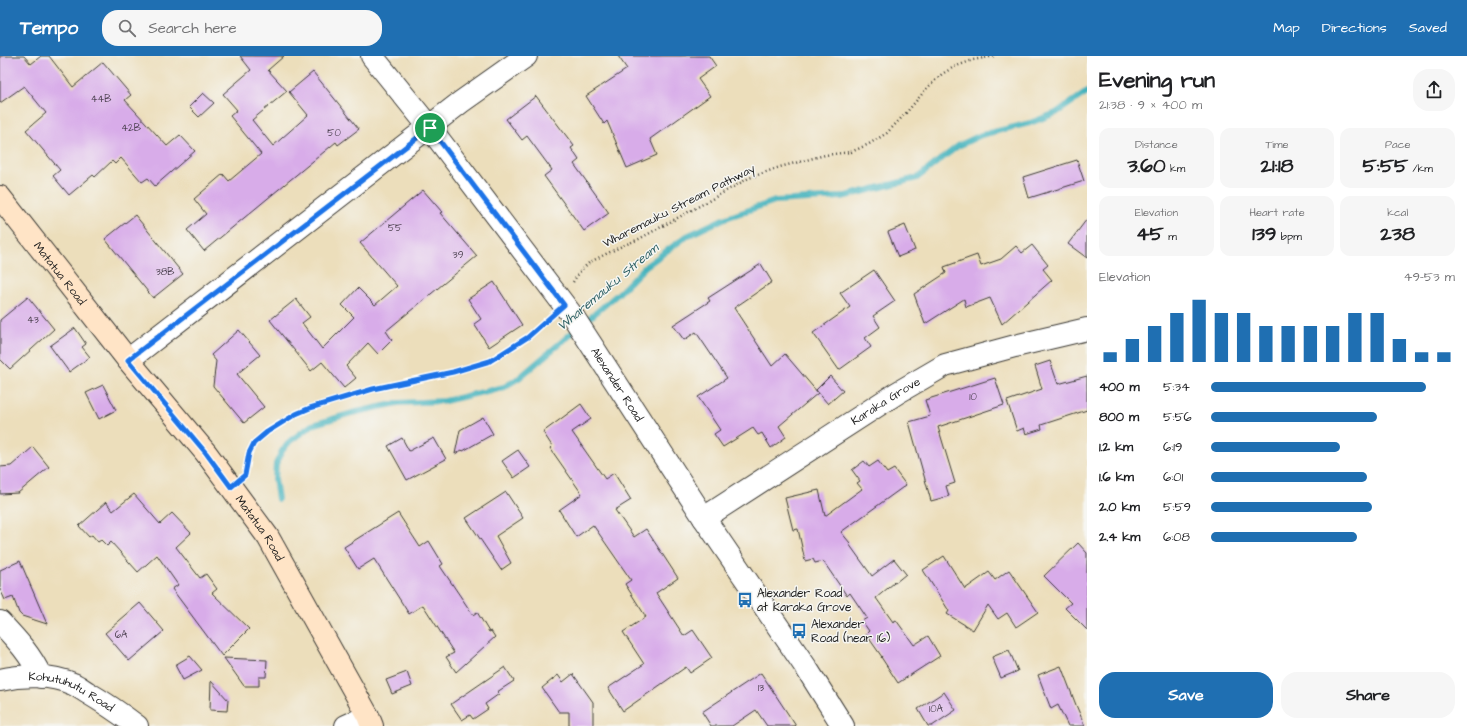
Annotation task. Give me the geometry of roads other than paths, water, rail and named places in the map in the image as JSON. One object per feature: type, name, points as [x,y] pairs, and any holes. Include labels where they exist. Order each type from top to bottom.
[{"type":"main road","name":"Matatua Road","points":[[0,197],[128,360],[201,447],[268,537],[370,721]]},
{"type":"street","name":"Alexander Road","points":[[372,56],[430,128],[591,343],[704,518],[844,726]]},
{"type":"street","points":[[128,360],[430,128],[461,102],[526,56]]},
{"type":"street","name":"Karaka Grove","points":[[704,518],[897,393],[945,365],[1015,346],[1087,330]]},
{"type":"street","points":[[0,622],[24,647],[34,662],[41,677]]},
{"type":"street","name":"Kohutuhutu Road","points":[[0,680],[16,677],[41,677],[72,684],[113,708],[137,726]]},
{"type":"street","points":[[346,726],[370,721]]},
{"type":"waterway","name":"Wharemauku Stream","points":[[278,499],[275,479],[276,464],[282,451],[290,441],[312,425],[352,413],[398,403],[445,401],[504,387],[519,378],[619,293],[646,266],[687,236],[723,219],[775,201],[842,197],[917,178],[958,146],[981,135],[1030,123],[1056,113],[1087,92]]},
{"type":"place","name":"Alexander Road at Karaka Grove","points":[[745,600]]},
{"type":"place","name":"Alexander Road (near 16)","points":[[799,631]]}]
